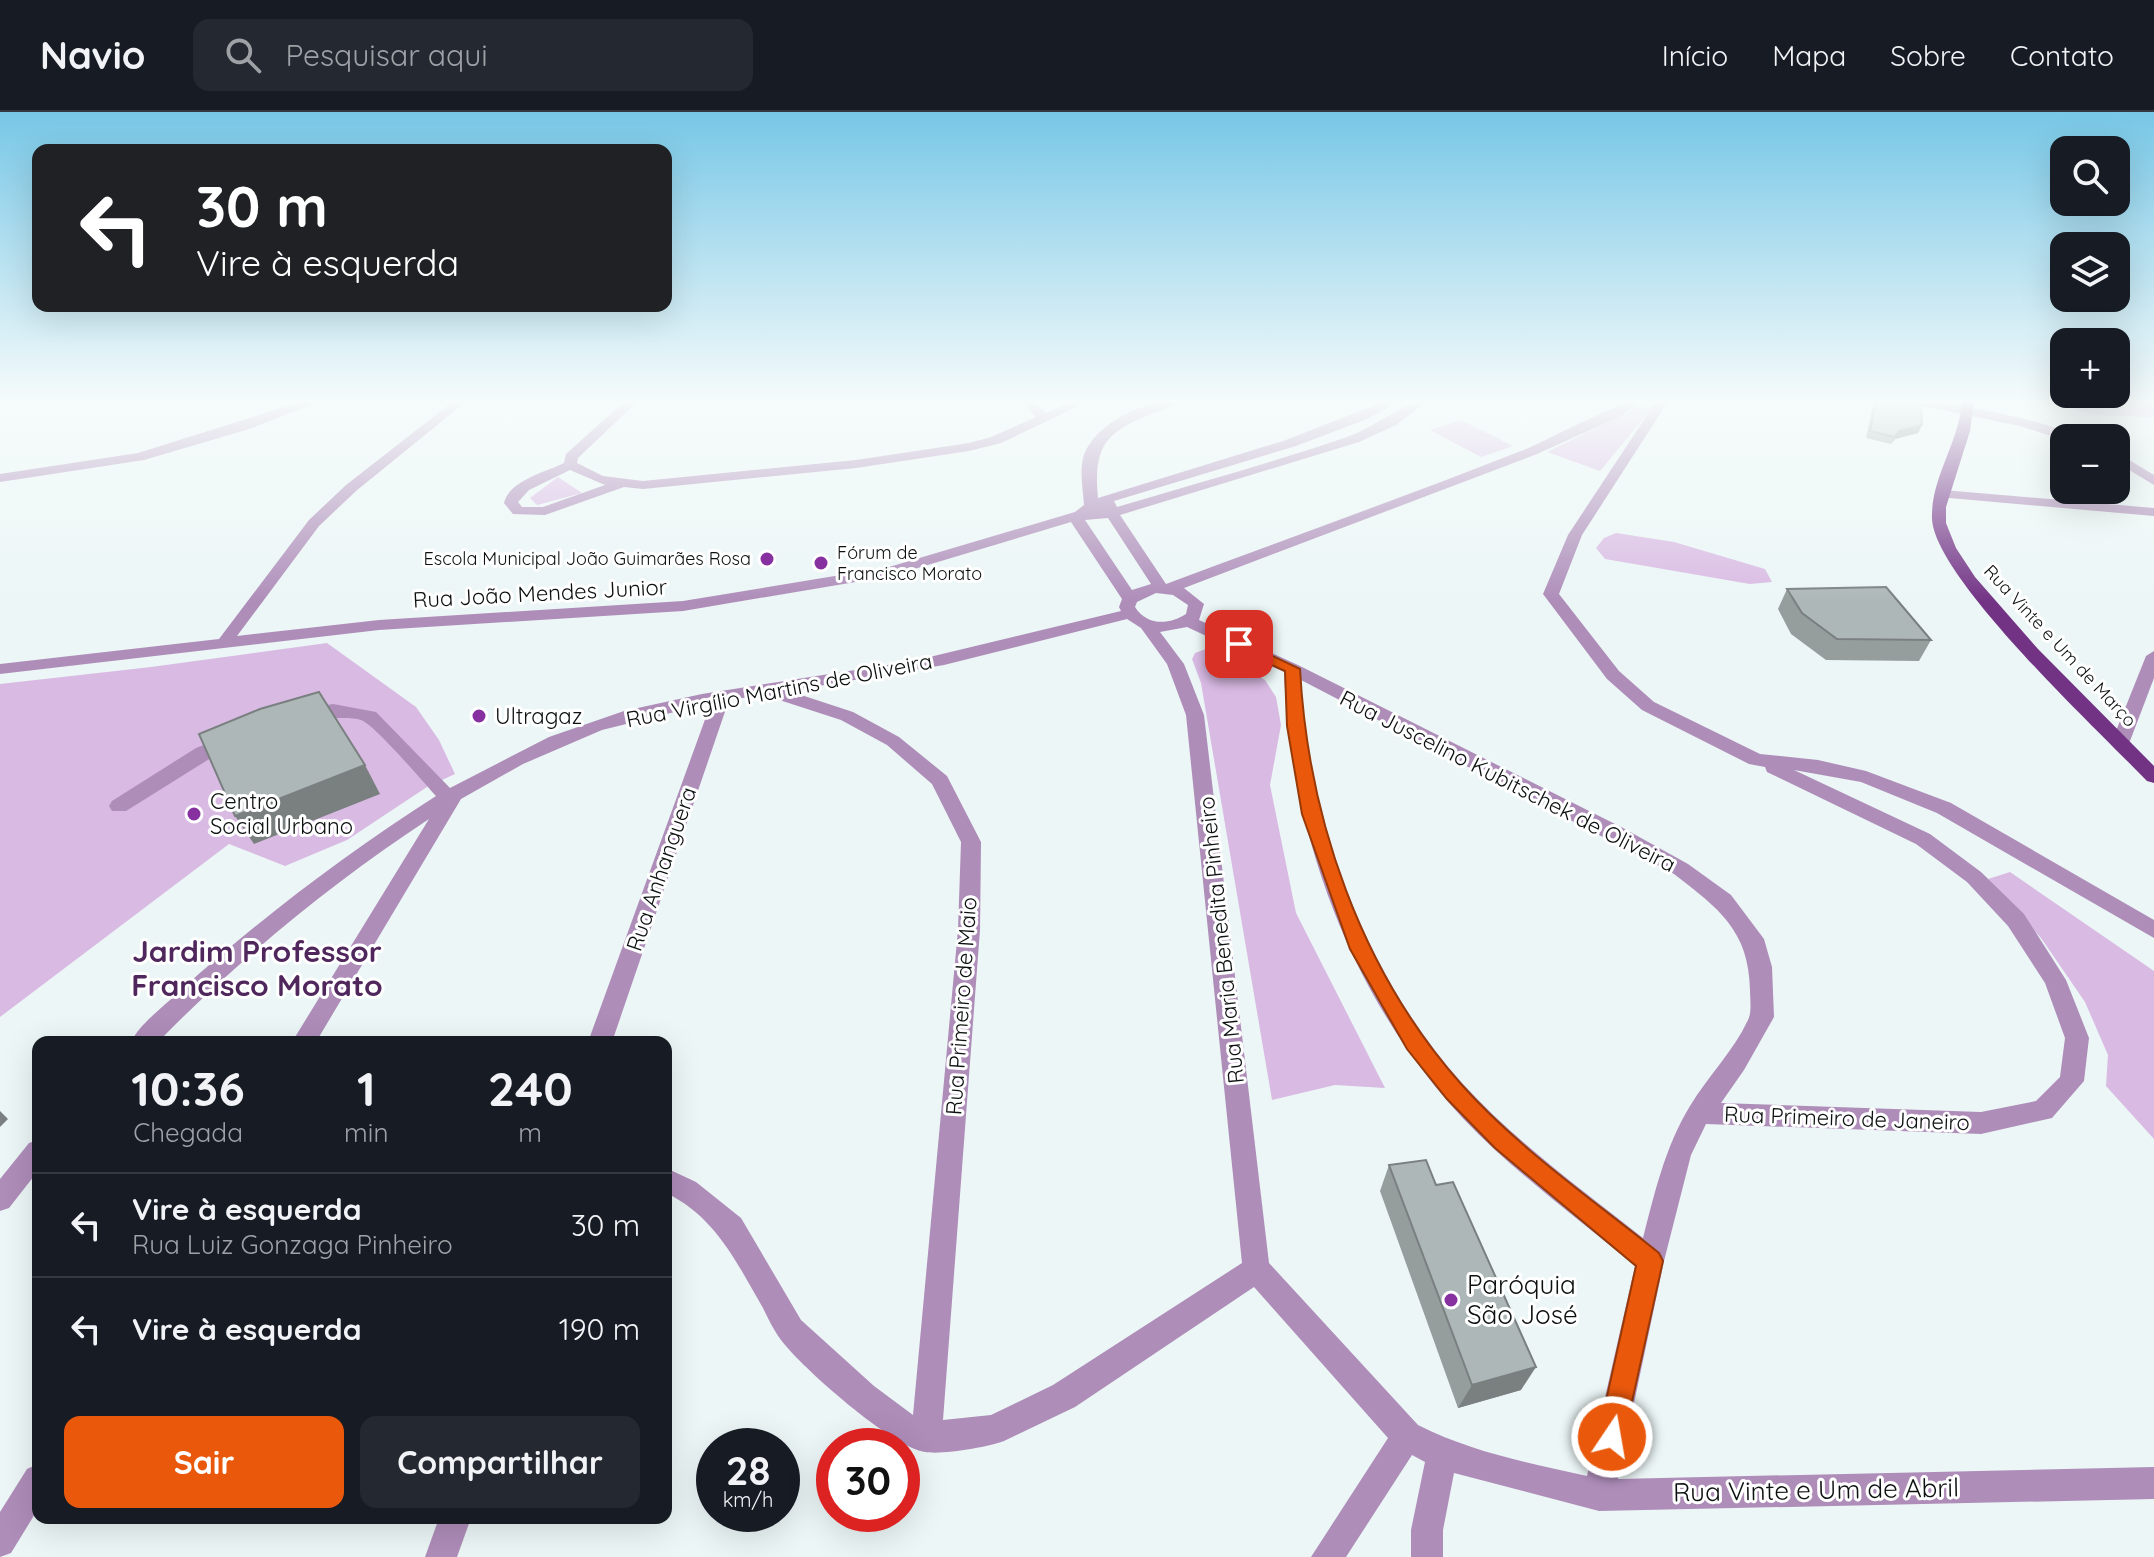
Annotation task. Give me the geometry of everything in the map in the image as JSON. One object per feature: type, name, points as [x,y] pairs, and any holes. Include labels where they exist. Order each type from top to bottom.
[{"type":"main road","name":"Rua Vinte e Um de Março","points":[[1951,467],[1939,521],[1944,543],[1958,566],[1999,615],[2154,777]]},
{"type":"street","points":[[2,480],[77,467]]},
{"type":"street","points":[[226,640],[314,523],[377,467]]},
{"type":"street","points":[[565,467],[524,487],[512,497],[511,503],[518,511],[545,511],[620,484]]},
{"type":"street","points":[[575,467],[600,480],[620,484],[673,484],[825,467]]},
{"type":"street","points":[[1090,467],[1091,505]]},
{"type":"street","name":"Rua João Mendes Junior","points":[[1075,516],[1091,505],[1110,506],[1221,467]]},
{"type":"street","name":"Rua João Mendes Junior","points":[[0,669],[226,640],[379,625],[683,606],[891,571],[1250,467]]},
{"type":"street","points":[[1110,506],[1164,588],[1186,594],[1196,604],[1194,616],[1169,627],[1136,612],[1141,592],[1164,588],[1488,467]]},
{"type":"street","name":"Rua Primeiro de Janeiro","points":[[1619,467],[1575,535],[1551,594],[1613,675],[1648,706],[1756,760],[1866,809],[1923,839],[1974,877],[2016,920],[2055,980],[2077,1038],[2072,1081],[2043,1110],[1981,1123],[1699,1113]]},
{"type":"street","points":[[2133,467],[2154,481]]},
{"type":"street","points":[[1943,494],[2154,512]]},
{"type":"street","name":"Rua Maria Benedita Pinheiro","points":[[1075,516],[1136,612],[1175,664],[1195,715],[1256,1269]]},
{"type":"street","name":"Rua Virgílio Martins de Oliveira","points":[[149,1036],[191,994],[256,938],[339,872],[452,792],[596,726],[722,696],[881,672],[969,654],[1136,612]]},
{"type":"street","name":"Rua Juscelino Kubitschek de Oliveira","points":[[1188,621],[1292,669],[1681,869],[1724,901],[1753,939],[1761,967],[1762,1017],[1736,1063],[1699,1113],[1678,1154],[1650,1261],[1599,1495]]},
{"type":"street","points":[[2121,741],[2154,656]]},
{"type":"street","points":[[1292,669],[1295,726],[1311,814],[1360,949],[1414,1043],[1455,1092],[1503,1141],[1650,1261]]},
{"type":"street","name":"Rua Primeiro de Maio","points":[[766,690],[847,716],[893,741],[940,780],[971,842],[969,930],[926,1437]]},
{"type":"street","name":"Rua Anhanguera","points":[[602,1036],[722,696]]},
{"type":"street","points":[[280,721],[333,710],[370,716],[452,792],[308,1036]]},
{"type":"street","points":[[119,806],[203,752],[241,736]]},
{"type":"street","points":[[1756,760],[1818,766],[1866,777],[1944,808],[2154,930]]},
{"type":"street","points":[[0,1199],[32,1159]]},
{"type":"street","points":[[672,1183],[687,1190],[731,1227],[791,1330],[863,1397],[907,1430],[926,1437],[993,1430],[1064,1396],[1256,1269]]},
{"type":"street","name":"Rua Vinte e Um de Abril","points":[[1256,1269],[1407,1436],[1442,1454],[1488,1469],[1599,1495],[2154,1483]]},
{"type":"street","points":[[1327,1557],[1407,1436]]},
{"type":"street","points":[[1427,1557],[1427,1530],[1442,1454]]},
{"type":"street","points":[[0,1542],[32,1490]]},
{"type":"street","points":[[441,1557],[453,1524]]},
{"type":"shaded area","points":[[558,477],[582,493],[537,505],[530,498]]},
{"type":"shaded area","points":[[1616,533],[1674,542],[1765,569],[1772,582],[1750,584],[1605,559],[1596,548],[1604,538]]},
{"type":"shaded area","name":"Centro Social Urbano","points":[[327,643],[416,707],[439,740],[455,774],[427,787],[347,840],[285,866],[229,844],[0,1017],[0,684]]},
{"type":"shaded area","points":[[1206,649],[1223,654],[1265,680],[1276,697],[1281,725],[1270,785],[1296,913],[1385,1088],[1335,1085],[1272,1100],[1201,683],[1192,659],[1195,653]]},
{"type":"shaded area","points":[[2010,872],[2154,971],[2154,1139],[2106,1086],[2108,1055],[2085,1002],[2041,938],[1988,879]]},
{"type":"building","points":[[1886,587],[1931,640],[1837,639],[1802,613],[1787,589]]},
{"type":"building","points":[[319,692],[365,765],[235,816],[199,734],[260,709]]},
{"type":"building","points":[[1426,1160],[1436,1185],[1453,1182],[1536,1367],[1472,1385],[1389,1165]]},
{"type":"place","name":"Escola Municipal João Guimarães Rosa","points":[[767,559]]},
{"type":"place","name":"Fórum de Francisco Morato","points":[[821,563]]},
{"type":"place","name":"Ultragaz","points":[[479,716]]},
{"type":"place","name":"Centro Social Urbano","points":[[194,814]]},
{"type":"place","name":"Paróquia São José","points":[[1451,1300]]},
{"type":"district","name":"Jardim Professor Francisco Morato","points":[[257,969]]},
{"type":"route","points":[[1239,644],[1292,669],[1295,726],[1311,814],[1360,949],[1414,1043],[1455,1092],[1503,1141],[1650,1261],[1612,1437]]}]
